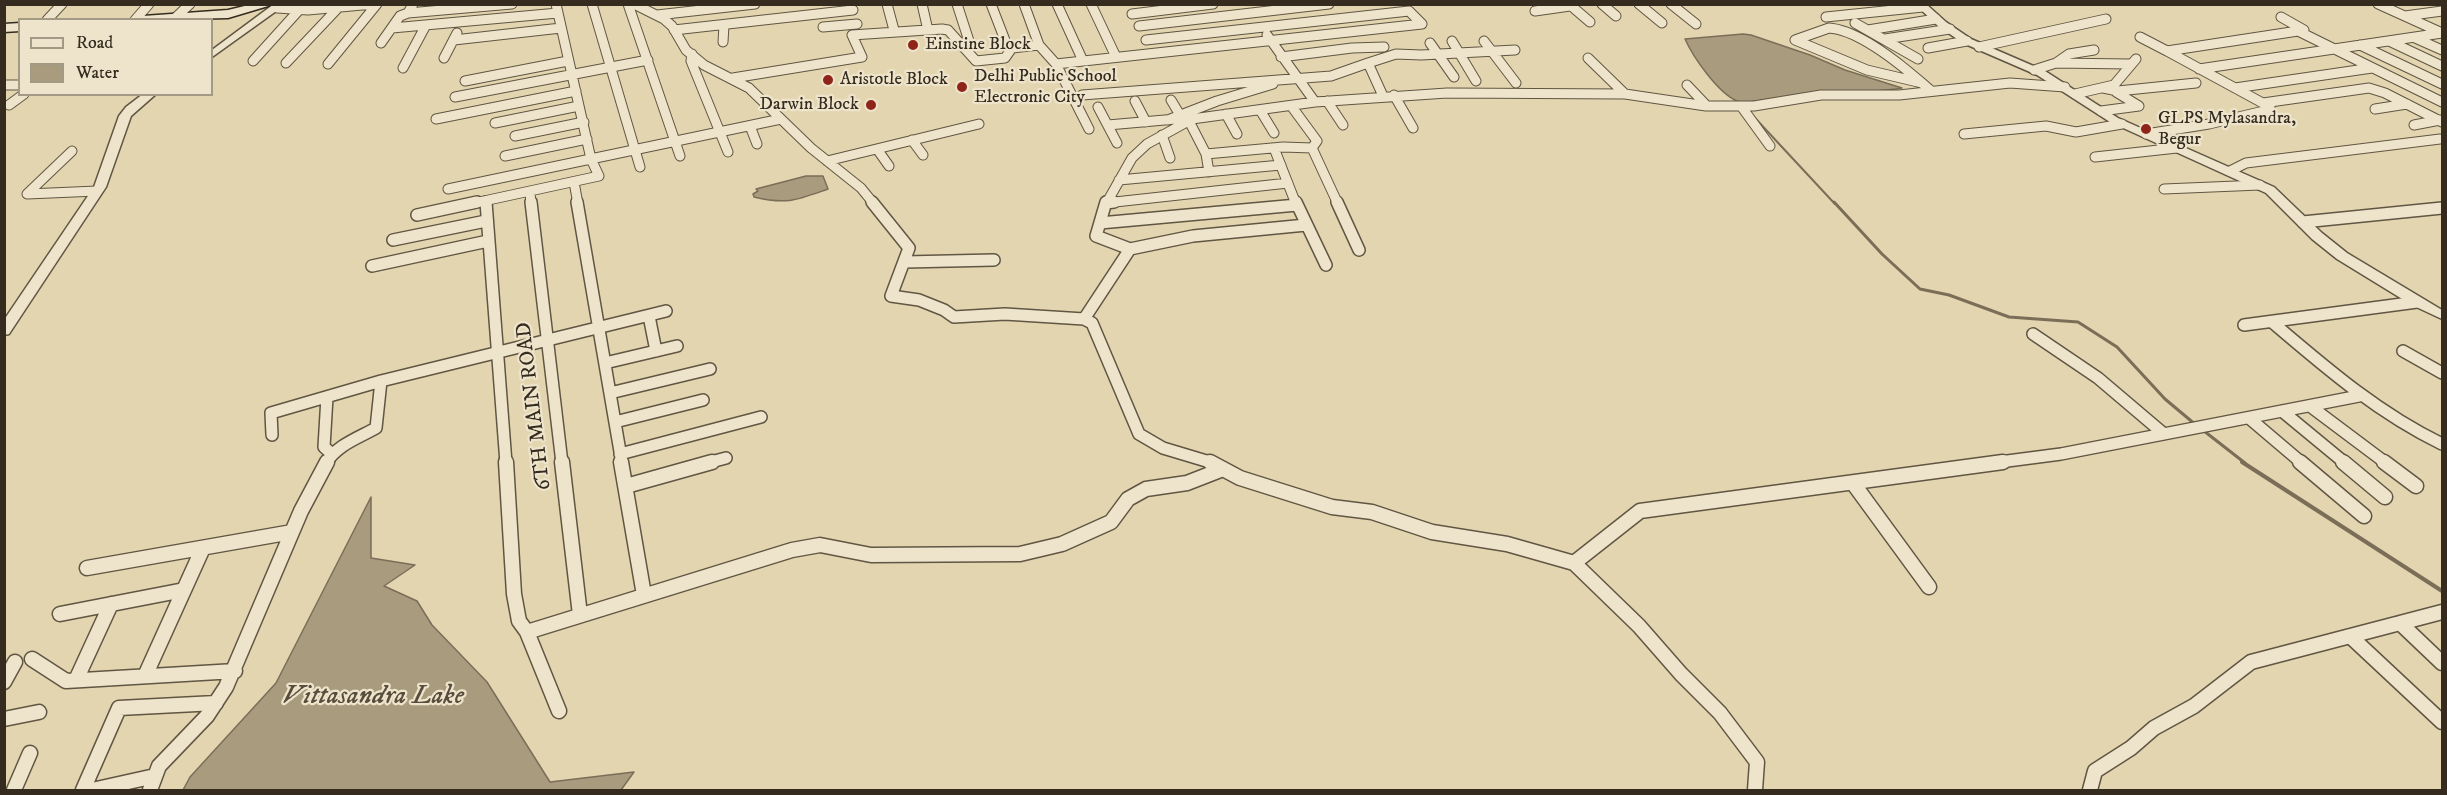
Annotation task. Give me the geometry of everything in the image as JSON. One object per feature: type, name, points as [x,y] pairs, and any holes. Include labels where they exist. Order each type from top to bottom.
[{"type":"main road","points":[[175,18],[228,14],[276,6]]},
{"type":"street","points":[[49,18],[62,4]]},
{"type":"street","points":[[137,18],[149,4]]},
{"type":"street","points":[[175,18],[190,4]]},
{"type":"street","points":[[213,53],[276,6],[300,9],[375,4]]},
{"type":"street","points":[[328,64],[375,4]]},
{"type":"street","points":[[408,13],[413,4]]},
{"type":"street","points":[[381,43],[400,16],[408,13],[512,4]]},
{"type":"street","points":[[592,4],[640,167]]},
{"type":"street","points":[[628,4],[680,156]]},
{"type":"street","points":[[634,4],[657,15],[674,30],[686,50],[710,68],[750,88],[827,161],[861,188],[909,248],[891,296],[919,300],[944,310],[954,317],[1005,314],[1084,319],[1092,324],[1139,434],[1162,448],[1210,462],[1240,478],[1332,507],[1372,512],[1432,532],[1507,544],[1574,563],[1639,626],[1681,674],[1720,713],[1757,762],[1755,790]]},
{"type":"street","points":[[657,15],[701,7],[755,4]]},
{"type":"street","points":[[887,4],[894,30]]},
{"type":"street","points":[[922,4],[927,26]]},
{"type":"street","points":[[957,4],[969,40],[965,49]]},
{"type":"street","points":[[991,4],[1010,48]]},
{"type":"street","points":[[1024,4],[1039,45],[1056,64],[1089,129]]},
{"type":"street","points":[[1057,4],[1083,61]]},
{"type":"street","points":[[1091,4],[1116,57]]},
{"type":"street","points":[[1128,4],[1152,53]]},
{"type":"street","points":[[1132,14],[1213,4]]},
{"type":"street","points":[[1247,4],[1281,57],[1315,102]]},
{"type":"street","points":[[1138,26],[1329,4]]},
{"type":"street","points":[[1602,4],[1616,16]]},
{"type":"street","points":[[1639,4],[1662,23]]},
{"type":"street","points":[[1671,4],[1696,24]]},
{"type":"street","points":[[2378,4],[2442,33]]},
{"type":"street","points":[[1535,11],[1569,5],[1590,22]]},
{"type":"street","points":[[1826,17],[1921,6],[1967,41],[2034,70],[2122,124],[2260,184],[2285,203],[2316,237],[2342,256],[2442,315]]},
{"type":"street","points":[[674,30],[854,7],[859,34]]},
{"type":"street","points":[[286,63],[338,8]]},
{"type":"street","points":[[253,61],[300,9]]},
{"type":"street","points":[[392,28],[530,15],[557,9],[591,159],[599,176],[417,215]]},
{"type":"street","points":[[1056,64],[1422,24],[1409,11],[1146,40]]},
{"type":"street","points":[[2405,16],[2442,11]]},
{"type":"street","points":[[527,26],[530,15]]},
{"type":"street","points":[[2281,17],[2304,30]]},
{"type":"street","points":[[488,36],[496,18]]},
{"type":"street","points":[[1868,30],[1936,19]]},
{"type":"street","points":[[1979,46],[2106,19]]},
{"type":"street","points":[[444,58],[462,21]]},
{"type":"street","points":[[1855,23],[1918,59]]},
{"type":"street","points":[[823,27],[857,24]]},
{"type":"street","points":[[403,68],[426,25]]},
{"type":"street","points":[[723,42],[724,25]]},
{"type":"street","points":[[454,40],[561,28]]},
{"type":"street","points":[[1837,28],[1908,70],[1927,87],[1867,70],[1795,40],[1837,28]]},
{"type":"street","points":[[1885,39],[1950,29]]},
{"type":"street","points":[[733,78],[862,57],[852,35],[859,34],[948,30],[972,56],[1039,45]]},
{"type":"street","points":[[2167,51],[2298,31],[2442,102]]},
{"type":"street","points":[[2199,69],[2442,33]]},
{"type":"street","points":[[2140,37],[2270,107],[2268,110],[2209,124],[2146,134]]},
{"type":"street","points":[[2414,37],[2442,50]]},
{"type":"street","points":[[1484,40],[1516,82]]},
{"type":"street","points":[[1452,41],[1476,81]]},
{"type":"street","points":[[1928,48],[1967,41]]},
{"type":"street","points":[[2390,41],[2442,66]]},
{"type":"street","points":[[1430,43],[1454,77]]},
{"type":"street","points":[[2360,45],[2442,84]]},
{"type":"street","points":[[1281,57],[1352,48],[1384,47]]},
{"type":"street","points":[[1082,95],[1331,76],[1396,54],[1515,50]]},
{"type":"street","points":[[2056,63],[2069,54],[2094,50]]},
{"type":"street","points":[[338,52],[349,51]]},
{"type":"street","points":[[1885,56],[1905,51]]},
{"type":"street","points":[[692,54],[691,61],[728,152]]},
{"type":"street","points":[[1413,54],[1419,66]]},
{"type":"street","points":[[1588,58],[1625,94]]},
{"type":"street","points":[[455,97],[648,60]]},
{"type":"street","points":[[465,81],[568,61]]},
{"type":"street","points":[[1108,125],[1191,120],[1315,102],[1395,95],[1625,94],[1707,106],[1741,106],[1795,101],[1821,95],[1899,94],[1927,87],[2010,83],[2070,91],[2103,88],[2118,82],[2132,61],[2056,63],[2034,70]]},
{"type":"street","points":[[1368,63],[1383,96]]},
{"type":"street","points":[[2235,88],[2372,68]]},
{"type":"street","points":[[1168,120],[1295,77]]},
{"type":"street","points":[[2115,91],[2196,83]]},
{"type":"street","points":[[1687,85],[1707,106]]},
{"type":"street","points":[[2101,111],[2139,106],[2115,91],[2103,88]]},
{"type":"street","points":[[2263,103],[2369,88],[2441,121]]},
{"type":"street","points":[[436,119],[576,91]]},
{"type":"street","points":[[1395,95],[1413,128]]},
{"type":"street","points":[[9,105],[21,96]]},
{"type":"street","points":[[4,331],[97,191],[125,116],[130,109],[149,96]]},
{"type":"street","points":[[1171,100],[1180,115]]},
{"type":"street","points":[[1135,101],[1146,122]]},
{"type":"street","points":[[1327,101],[1343,125]]},
{"type":"street","points":[[2375,109],[2407,104]]},
{"type":"street","points":[[495,123],[579,106]]},
{"type":"street","points":[[1741,106],[1770,146]]},
{"type":"street","points":[[1098,107],[1117,143]]},
{"type":"street","points":[[1292,107],[1317,141],[1312,148]]},
{"type":"street","points":[[1260,110],[1274,134]]},
{"type":"street","points":[[1226,114],[1237,134]]},
{"type":"street","points":[[448,189],[781,119]]},
{"type":"street","points":[[1191,120],[1147,144],[1132,158],[1106,203],[1096,236],[1130,249],[1193,236],[1306,225]]},
{"type":"street","points":[[1191,120],[1206,154],[1209,172]]},
{"type":"street","points":[[2414,125],[2441,121]]},
{"type":"street","points":[[516,136],[584,122]]},
{"type":"street","points":[[827,161],[979,124]]},
{"type":"street","points":[[1964,134],[2046,126],[2076,132],[2122,124]]},
{"type":"street","points":[[750,126],[757,144]]},
{"type":"street","points":[[950,131],[959,142]]},
{"type":"street","points":[[1162,135],[1170,158]]},
{"type":"street","points":[[505,156],[587,139]]},
{"type":"street","points":[[2230,171],[2246,163],[2440,139]]},
{"type":"street","points":[[912,140],[923,155]]},
{"type":"street","points":[[877,148],[889,166]]},
{"type":"street","points":[[1206,154],[1274,148],[1312,148]]},
{"type":"street","points":[[1274,148],[1297,205],[1326,265]]},
{"type":"street","points":[[1312,148],[1359,250]]},
{"type":"street","points":[[2095,157],[2177,148]]},
{"type":"street","points":[[72,151],[27,194],[97,191]]},
{"type":"street","points":[[1119,180],[1281,165]]},
{"type":"street","points":[[574,182],[644,595]]},
{"type":"street","points":[[1106,203],[1288,183]]},
{"type":"street","points":[[2164,189],[2260,184]]},
{"type":"street","name":"6TH MAIN ROAD","points":[[530,192],[580,615]]},
{"type":"street","points":[[486,201],[514,594],[519,621],[527,632],[559,711]]},
{"type":"street","points":[[1100,223],[1297,205]]},
{"type":"street","points":[[2303,222],[2442,208]]},
{"type":"street","points":[[393,240],[486,221]]},
{"type":"street","points":[[372,266],[488,242]]},
{"type":"street","points":[[1084,319],[1130,249]]},
{"type":"street","points":[[905,262],[994,260]]},
{"type":"street","points":[[2244,326],[2417,302]]},
{"type":"street","points":[[272,435],[271,413],[381,381],[666,311]]},
{"type":"street","points":[[649,316],[657,351]]},
{"type":"street","points":[[2272,322],[2360,396],[2409,429],[2442,444]]},
{"type":"street","points":[[2033,334],[2098,378],[2164,434]]},
{"type":"street","points":[[605,363],[677,346]]},
{"type":"street","points":[[2403,351],[2442,373]]},
{"type":"street","points":[[610,393],[710,369]]},
{"type":"street","points":[[92,790],[152,783],[166,757],[216,703],[235,670],[292,532],[320,473],[333,454],[341,447],[376,428],[381,381]]},
{"type":"street","points":[[1574,563],[1640,511],[2061,454],[2360,396]]},
{"type":"street","points":[[327,397],[324,447],[333,454]]},
{"type":"street","points":[[615,422],[703,400]]},
{"type":"street","points":[[2310,406],[2416,486]]},
{"type":"street","points":[[2282,411],[2385,497]]},
{"type":"street","points":[[620,454],[761,417]]},
{"type":"street","points":[[2249,418],[2364,516]]},
{"type":"street","points":[[626,486],[726,458]]},
{"type":"street","points":[[527,632],[792,550],[820,545],[871,555],[1020,554],[1062,544],[1111,522],[1128,499],[1146,489],[1187,483],[1223,469]]},
{"type":"street","points":[[1853,483],[1929,587]]},
{"type":"street","points":[[87,568],[292,532]]},
{"type":"street","points":[[145,676],[203,548]]},
{"type":"street","points":[[60,614],[184,590]]},
{"type":"street","points":[[76,680],[111,604]]},
{"type":"street","points":[[2090,790],[2095,771],[2131,748],[2154,728],[2194,706],[2252,662],[2442,612]]},
{"type":"street","points":[[2400,623],[2442,663]]},
{"type":"street","points":[[2350,636],[2442,722]]},
{"type":"street","points":[[32,658],[66,681],[235,670]]},
{"type":"street","points":[[4,682],[15,662]]},
{"type":"street","points":[[83,790],[119,708],[216,703]]},
{"type":"street","points":[[4,719],[39,712]]},
{"type":"street","points":[[14,790],[30,753]]},
{"type":"water","points":[[1743,34],[1902,88],[1748,102],[1737,101],[1714,83],[1685,39]]},
{"type":"water","points":[[806,176],[823,176],[828,189],[784,201],[754,197],[753,194],[758,191],[756,189]]},
{"type":"water","name":"Vittasandra Lake","points":[[371,497],[371,558],[415,565],[384,586],[417,601],[432,625],[487,682],[550,782],[634,772],[621,790],[183,790],[190,777],[276,683]]},
{"type":"waterway","points":[[1755,118],[1835,204]]},
{"type":"waterway","points":[[1834,202],[1882,254],[1920,289],[1949,295],[2009,317],[2078,322],[2117,347],[2165,399],[2196,425]]},
{"type":"waterway","points":[[2204,431],[2245,463]]},
{"type":"waterway","points":[[2242,462],[2442,591]]},
{"type":"place","name":"Einstine Block","points":[[913,45]]},
{"type":"place","name":"Aristotle Block","points":[[828,80]]},
{"type":"place","name":"Delhi Public School Electronic City","points":[[962,87]]},
{"type":"place","name":"Darwin Block","points":[[871,105]]},
{"type":"place","name":"GLPS Mylasandra, Begur","points":[[2146,129]]}]
